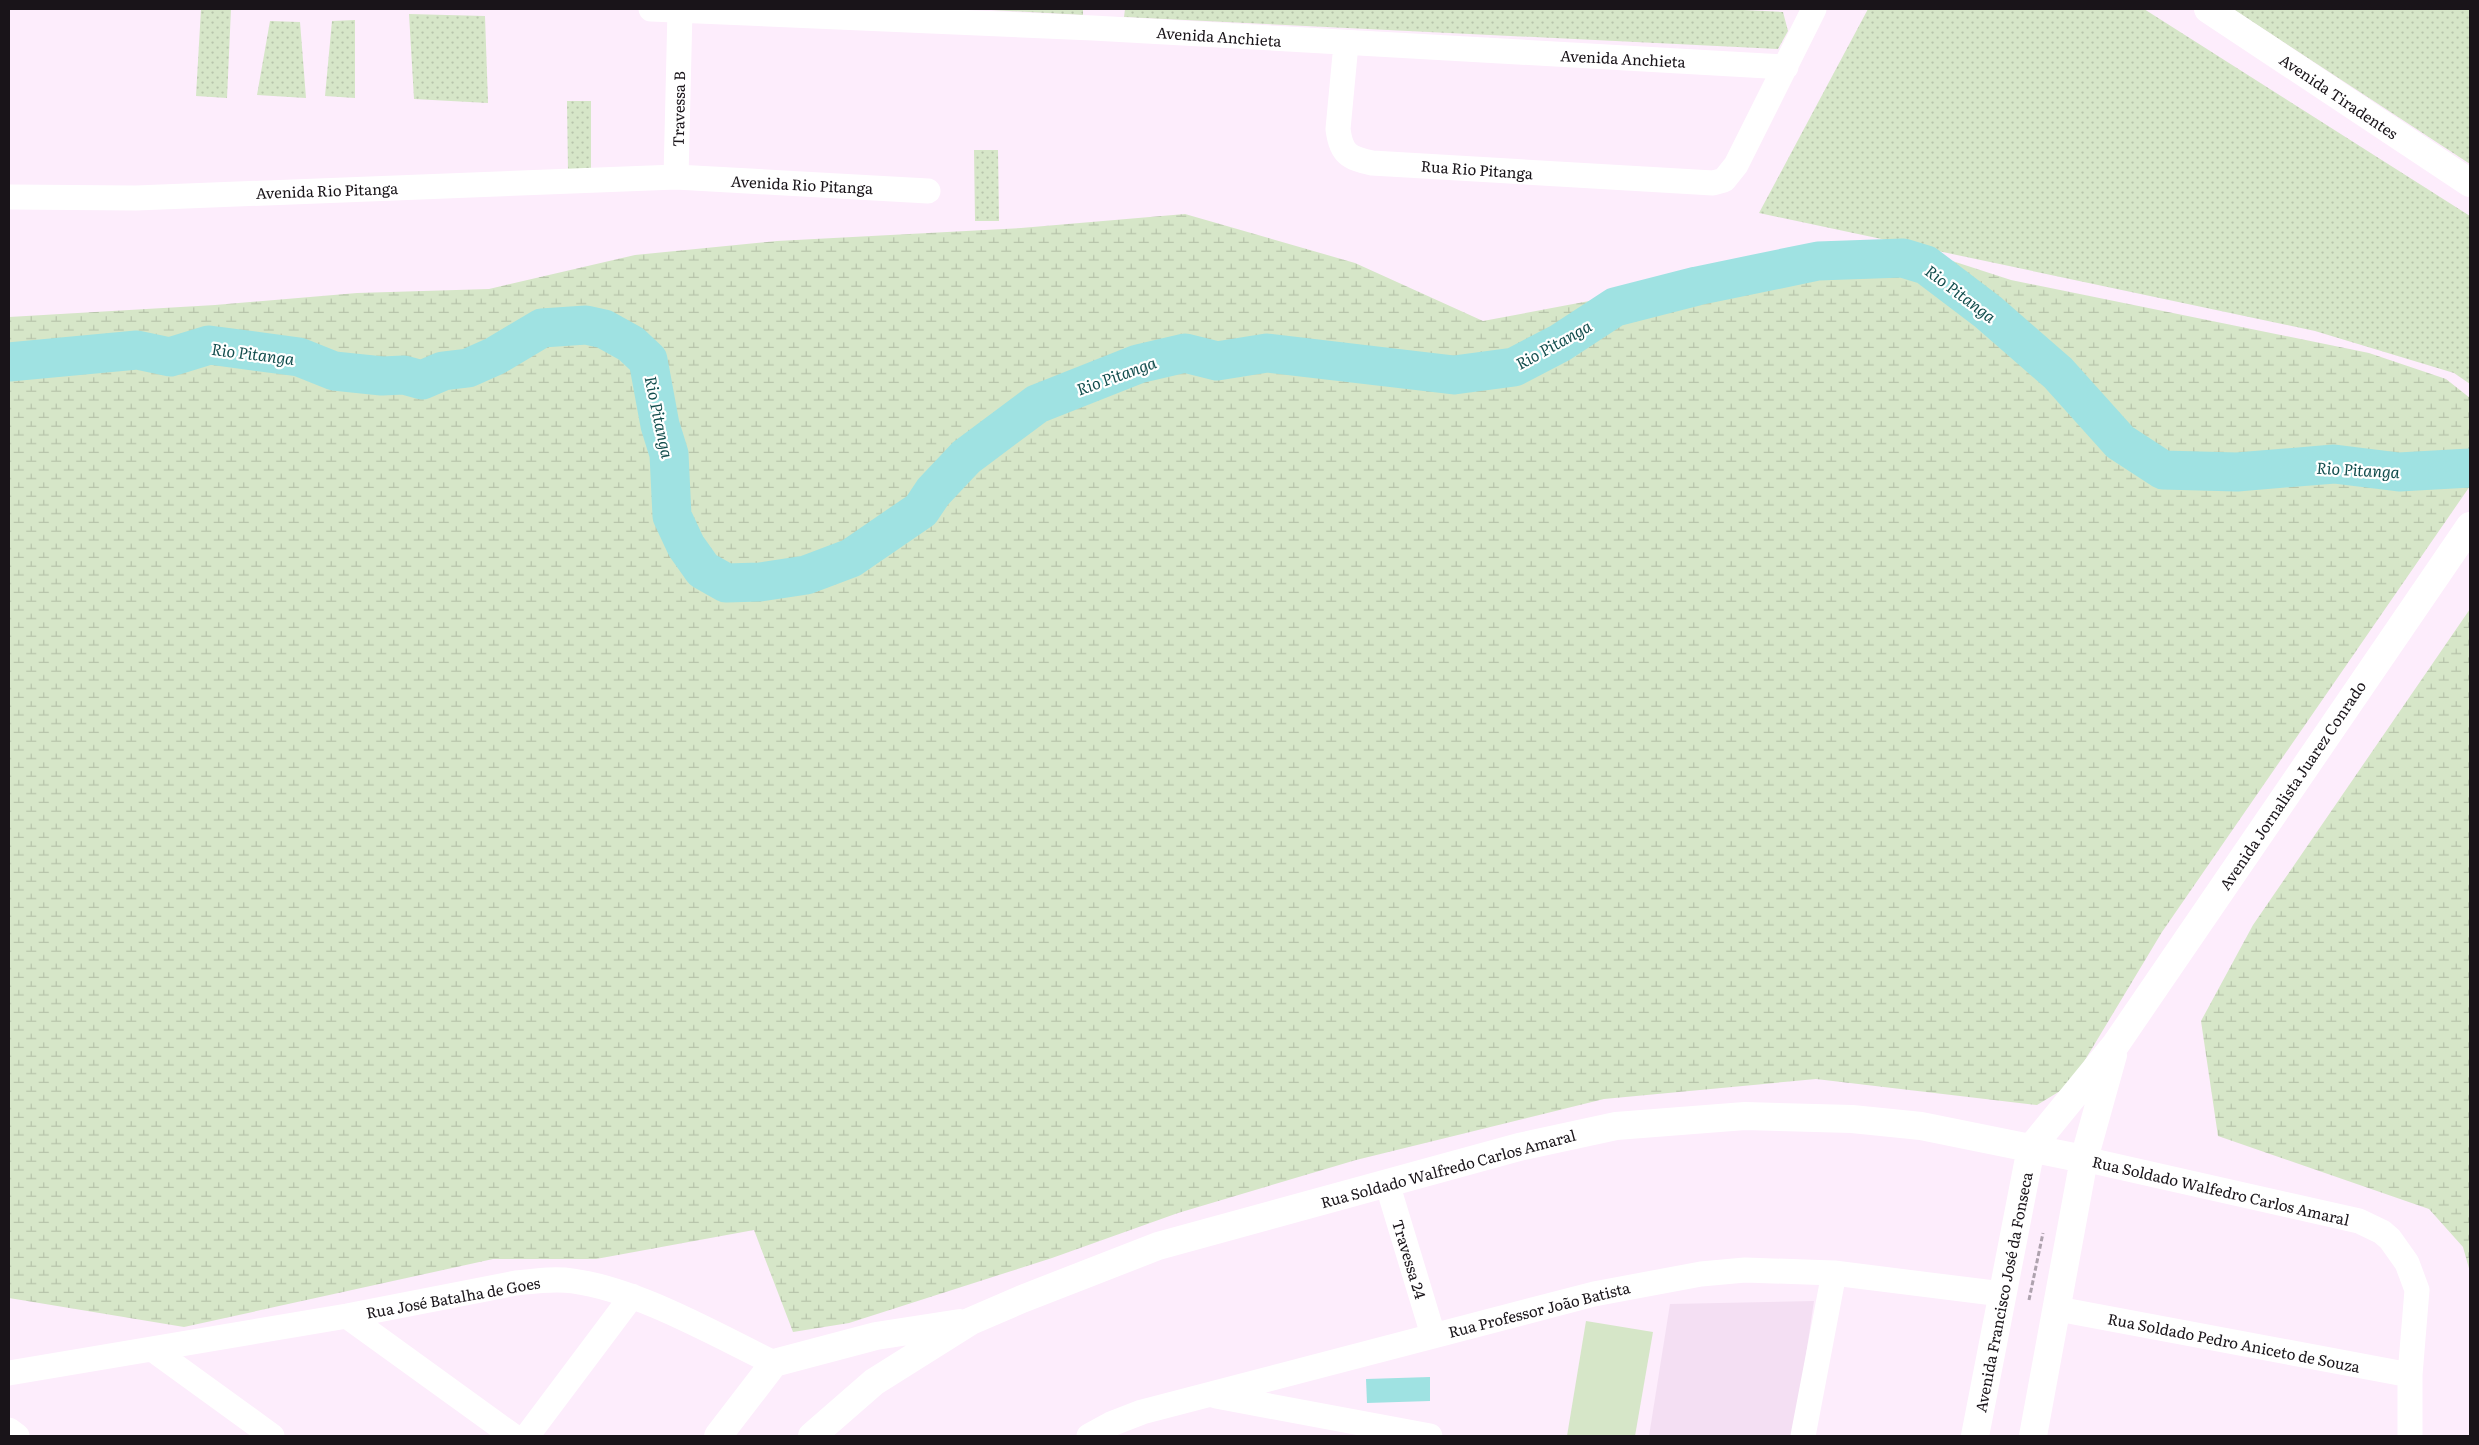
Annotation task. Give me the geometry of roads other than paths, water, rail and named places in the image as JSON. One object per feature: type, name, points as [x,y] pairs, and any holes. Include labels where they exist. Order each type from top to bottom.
[{"type":"street","name":"Avenida Anchieta","points":[[651,9],[1094,18],[1346,44],[1786,67]]},
{"type":"street","points":[[1786,67],[1814,9]]},
{"type":"street","name":"Avenida Tiradentes","points":[[2208,9],[2470,183]]},
{"type":"street","name":"Travessa B","points":[[676,177],[680,10]]},
{"type":"street","name":"Rua Rio Pitanga","points":[[1346,44],[1338,129],[1339,143],[1347,154],[1357,160],[1372,163],[1707,183],[1721,182],[1736,165],[1786,67]]},
{"type":"street","name":"Avenida Rio Pitanga","points":[[9,197],[136,198],[646,177],[928,191]]},
{"type":"street","name":"Avenida Jornalista Juarez Conrado","points":[[2031,1148],[2116,1044],[2470,526]]},
{"type":"street","name":"Avenida Jornalista Juarez Conrado","points":[[2084,1159],[2116,1044]]},
{"type":"street","name":"Rua Soldado Walfredo Carlos Amaral","points":[[971,1321],[1158,1246],[1519,1146],[1616,1126],[1745,1116],[1852,1119],[1921,1126],[2084,1159]]},
{"type":"street","name":"Avenida Francisco José da Fonseca","points":[[1974,1436],[2031,1148]]},
{"type":"street","points":[[2033,1436],[2058,1309],[2084,1159]]},
{"type":"street","name":"Rua Soldado Walfedro Carlos Amaral","points":[[2084,1159],[2341,1216],[2359,1221],[2382,1232],[2390,1239],[2407,1263],[2417,1290],[2410,1375],[2410,1436]]},
{"type":"street","name":"Travessa 24","points":[[1387,1183],[1433,1335]]},
{"type":"street","name":"Rua Professor João Batista","points":[[1089,1436],[1111,1424],[1142,1412],[1603,1292],[1701,1274],[1745,1270],[1834,1272],[2002,1294]]},
{"type":"street","points":[[1803,1436],[1834,1272]]},
{"type":"street","name":"Rua José Batalha de Goes","points":[[9,1373],[346,1316],[516,1283],[541,1280],[573,1281],[632,1296],[774,1363]]},
{"type":"street","points":[[527,1436],[632,1296]]},
{"type":"street","name":"Rua Soldado Pedro Aniceto de Souza","points":[[2058,1309],[2410,1375]]},
{"type":"street","points":[[346,1316],[513,1436]]},
{"type":"street","points":[[718,1436],[774,1363],[876,1336],[971,1321]]},
{"type":"street","points":[[812,1436],[874,1382],[971,1321]]},
{"type":"street","points":[[828,1348],[854,1355],[867,1361],[873,1370],[874,1382]]},
{"type":"street","points":[[152,1349],[272,1436]]},
{"type":"street","points":[[1210,1395],[1430,1436]]},
{"type":"street","points":[[9,1430],[17,1436]]},
{"type":"waterway","name":"Rio Pitanga","points":[[9,362],[137,350],[170,357],[209,345],[299,357],[334,371],[382,376],[404,375],[422,380],[443,371],[468,368],[495,356],[542,328],[586,325],[604,329],[631,344],[648,360],[660,425],[669,454],[672,516],[686,546],[703,570],[726,583],[760,582],[806,575],[851,558],[921,510],[933,492],[966,457],[1037,404],[1138,364],[1185,353],[1217,361],[1267,353],[1454,375],[1514,367],[1560,343],[1615,307],[1697,286],[1818,261],[1903,258],[1926,265],[1988,312],[2058,373],[2120,442],[2163,470],[2237,472],[2334,464],[2399,472],[2470,468]]}]
